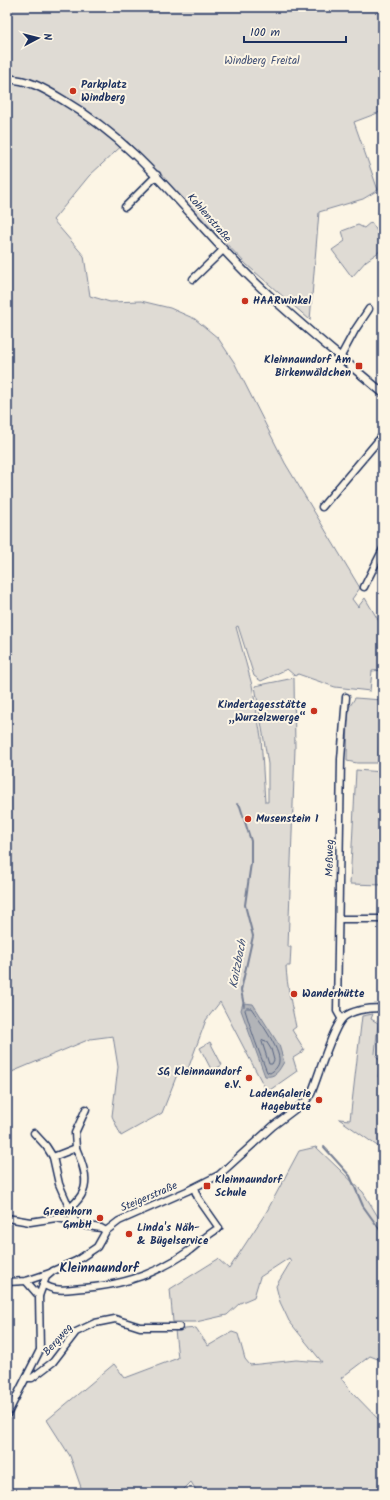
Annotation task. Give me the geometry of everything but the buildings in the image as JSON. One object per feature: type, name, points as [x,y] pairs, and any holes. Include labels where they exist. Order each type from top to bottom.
[{"type":"street","name":"Kohlenstraße","points":[[7,79],[35,84],[77,108],[108,129],[157,175],[223,250],[255,282],[383,393]]},
{"type":"street","points":[[125,207],[157,175]]},
{"type":"street","points":[[193,279],[223,250]]},
{"type":"street","points":[[341,356],[355,330],[369,309]]},
{"type":"street","points":[[322,507],[383,435]]},
{"type":"street","points":[[364,588],[383,549]]},
{"type":"street","name":"Meßweg","points":[[342,1018],[338,1011],[339,919],[341,759],[346,697]]},
{"type":"street","points":[[339,919],[383,919]]},
{"type":"street","points":[[342,1018],[357,1011],[383,1008]]},
{"type":"street","name":"Steigerstraße","points":[[42,1284],[52,1272],[76,1261],[97,1247],[106,1231],[119,1221],[194,1188],[219,1175],[273,1126],[306,1101],[311,1094],[336,1028],[342,1018]]},
{"type":"street","points":[[56,1218],[70,1209],[82,1196],[86,1175],[84,1166],[76,1148],[75,1133],[86,1109]]},
{"type":"street","points":[[34,1133],[46,1146],[53,1157],[60,1184],[75,1221]]},
{"type":"street","points":[[53,1157],[76,1148]]},
{"type":"street","points":[[7,1415],[41,1347],[40,1296],[42,1284],[58,1290],[116,1284],[150,1274],[178,1258],[219,1228],[198,1198],[194,1188]]},
{"type":"street","points":[[7,1218],[30,1222],[56,1218],[75,1221],[81,1225],[101,1228],[106,1231]]},
{"type":"street","points":[[7,1282],[26,1281],[52,1272]]},
{"type":"street","points":[[26,1281],[40,1296]]},
{"type":"street","name":"Bergweg","points":[[26,1378],[32,1378],[53,1362],[76,1332],[95,1323],[116,1319],[140,1327],[179,1327]]},
{"type":"green space","name":"Windberg Freital","points":[[7,7],[383,7],[383,111],[354,122],[378,190],[363,199],[319,212],[310,320],[247,265],[127,141],[89,176],[53,220],[84,256],[90,296],[110,302],[141,301],[170,308],[195,319],[218,338],[234,362],[285,463],[360,588],[352,599],[358,607],[365,598],[383,628],[383,670],[372,671],[370,691],[335,687],[298,674],[295,676],[287,669],[261,681],[254,676],[238,626],[236,627],[252,685],[261,737],[265,802],[268,802],[268,764],[255,686],[294,678],[295,748],[288,947],[291,947],[290,966],[286,966],[296,1027],[292,1030],[304,1049],[293,1058],[297,1071],[267,1092],[220,1002],[206,1020],[188,1069],[180,1067],[162,1113],[121,1136],[112,1116],[118,1067],[113,1036],[90,1039],[7,1074],[7,73],[13,72],[7,71]]},
{"type":"green space","points":[[371,222],[383,240],[383,249],[366,261],[352,277],[332,250],[345,241],[342,231],[358,225],[364,228]]},
{"type":"green space","points":[[355,698],[382,700],[378,763],[357,763],[347,761],[348,715],[345,714]]},
{"type":"green space","points":[[356,770],[383,772],[383,885],[350,884]]},
{"type":"green space","points":[[373,1014],[371,1019],[378,1023],[375,1054],[380,1061],[378,1077],[383,1078],[383,1150],[339,1119],[350,1120],[362,1016]]},
{"type":"green space","points":[[210,1042],[222,1065],[212,1071],[200,1048]]},
{"type":"green space","points":[[316,1147],[363,1192],[383,1225],[383,1361],[370,1356],[341,1378],[350,1390],[383,1424],[383,1493],[198,1493],[191,1482],[180,1493],[126,1490],[83,1493],[70,1456],[47,1420],[114,1364],[125,1378],[178,1358],[175,1330],[196,1328],[208,1346],[232,1332],[238,1334],[245,1359],[250,1365],[296,1360],[322,1362],[289,1321],[280,1302],[276,1286],[291,1261],[289,1258],[260,1277],[254,1297],[240,1303],[227,1315],[196,1322],[173,1322],[170,1289],[218,1259],[229,1269],[267,1211],[299,1151]]},
{"type":"water","points":[[243,1003],[253,1004],[279,1045],[284,1062],[275,1075],[265,1076],[241,1010]]},
{"type":"waterway","name":"Kaitzbach","points":[[237,804],[240,806],[251,841],[251,863],[245,905],[253,936],[241,990],[244,1006]]},
{"type":"waterway","name":"Kaitzbach","points":[[324,1147],[350,1176],[363,1206],[383,1234]]},
{"type":"place","name":"Parkplatz Windberg","points":[[73,91]]},
{"type":"place","name":"HAARwinkel","points":[[245,301]]},
{"type":"place","name":"Kleinnaundorf Am Birkenwäldchen","points":[[359,366]]},
{"type":"place","name":"Kindertagesstätte „Wurzelzwerge“","points":[[314,711]]},
{"type":"place","name":"Musenstein 1","points":[[248,819]]},
{"type":"place","name":"Wanderhütte","points":[[294,994]]},
{"type":"place","name":"SG Kleinnaundorf e.V.","points":[[249,1078]]},
{"type":"place","name":"LadenGalerie Hagebutte","points":[[319,1100]]},
{"type":"place","name":"Kleinnaundorf Schule","points":[[207,1186]]},
{"type":"place","name":"Greenhorn GmbH","points":[[100,1218]]},
{"type":"place","name":"Linda's Näh- & Bügelservice","points":[[129,1234]]},
{"type":"district","name":"Kleinnaundorf","points":[[99,1268]]}]
